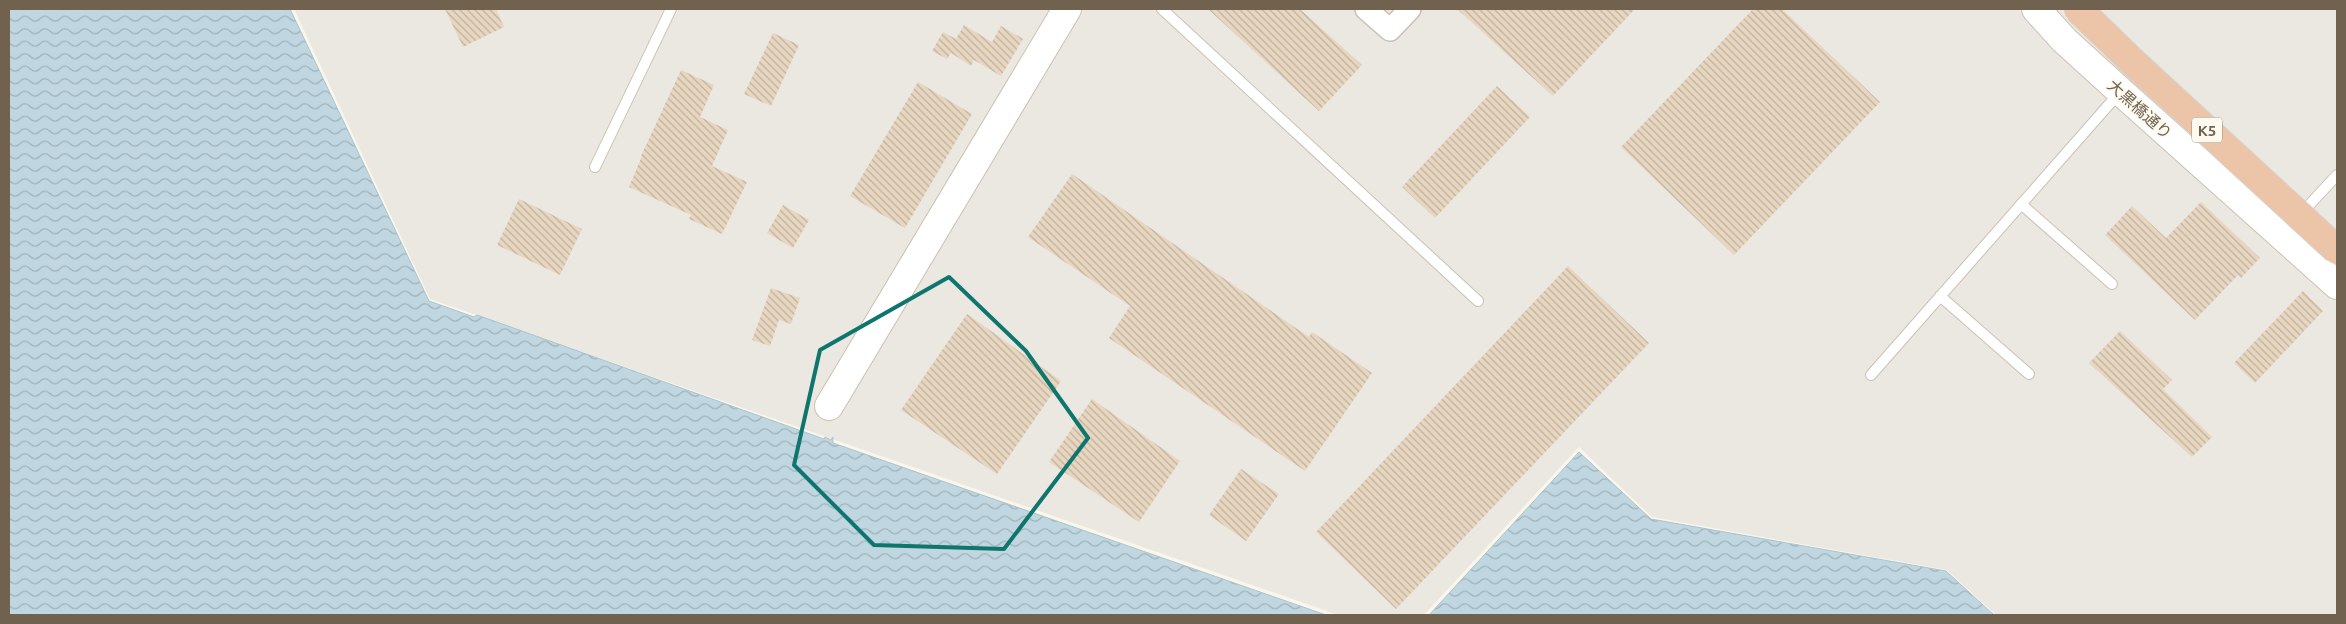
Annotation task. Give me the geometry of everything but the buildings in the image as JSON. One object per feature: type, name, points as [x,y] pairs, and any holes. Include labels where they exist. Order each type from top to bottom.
[{"type":"highway","name":"K5","points":[[2078,9],[2142,71],[2337,250]]},
{"type":"highway","name":"K5","points":[[2090,9],[2337,239]]},
{"type":"street","points":[[830,406],[1067,9]]},
{"type":"street","points":[[1366,9],[1390,30],[1410,9]]},
{"type":"street","name":"大黒橋通り","points":[[2036,9],[2064,40],[2120,91],[2289,228],[2337,259]]},
{"type":"street","name":"大黒橋通り","points":[[2061,9],[2289,228],[2337,285]]},
{"type":"lane","points":[[595,167],[671,9]]},
{"type":"lane","points":[[1162,9],[1478,301]]},
{"type":"lane","points":[[1871,374],[2120,91]]},
{"type":"lane","points":[[2289,228],[2337,175]]},
{"type":"lane","points":[[2021,204],[2112,284]]},
{"type":"lane","points":[[1940,296],[2029,374]]},
{"type":"highlighted area","points":[[949,277],[1026,351],[1088,438],[1004,549],[874,545],[794,465],[820,350]]},
{"type":"shaded area","points":[[294,9],[2337,9],[2337,615],[1996,615],[1947,570],[1652,517],[1579,447],[1424,615],[1338,615],[430,299]]},
{"type":"water","points":[[9,9],[290,9],[429,301],[474,317],[477,315],[824,439],[825,437],[831,440],[833,437],[833,443],[1326,615],[9,615]]},
{"type":"water","points":[[1579,452],[1651,519],[1946,571],[1994,615],[1429,615]]}]
